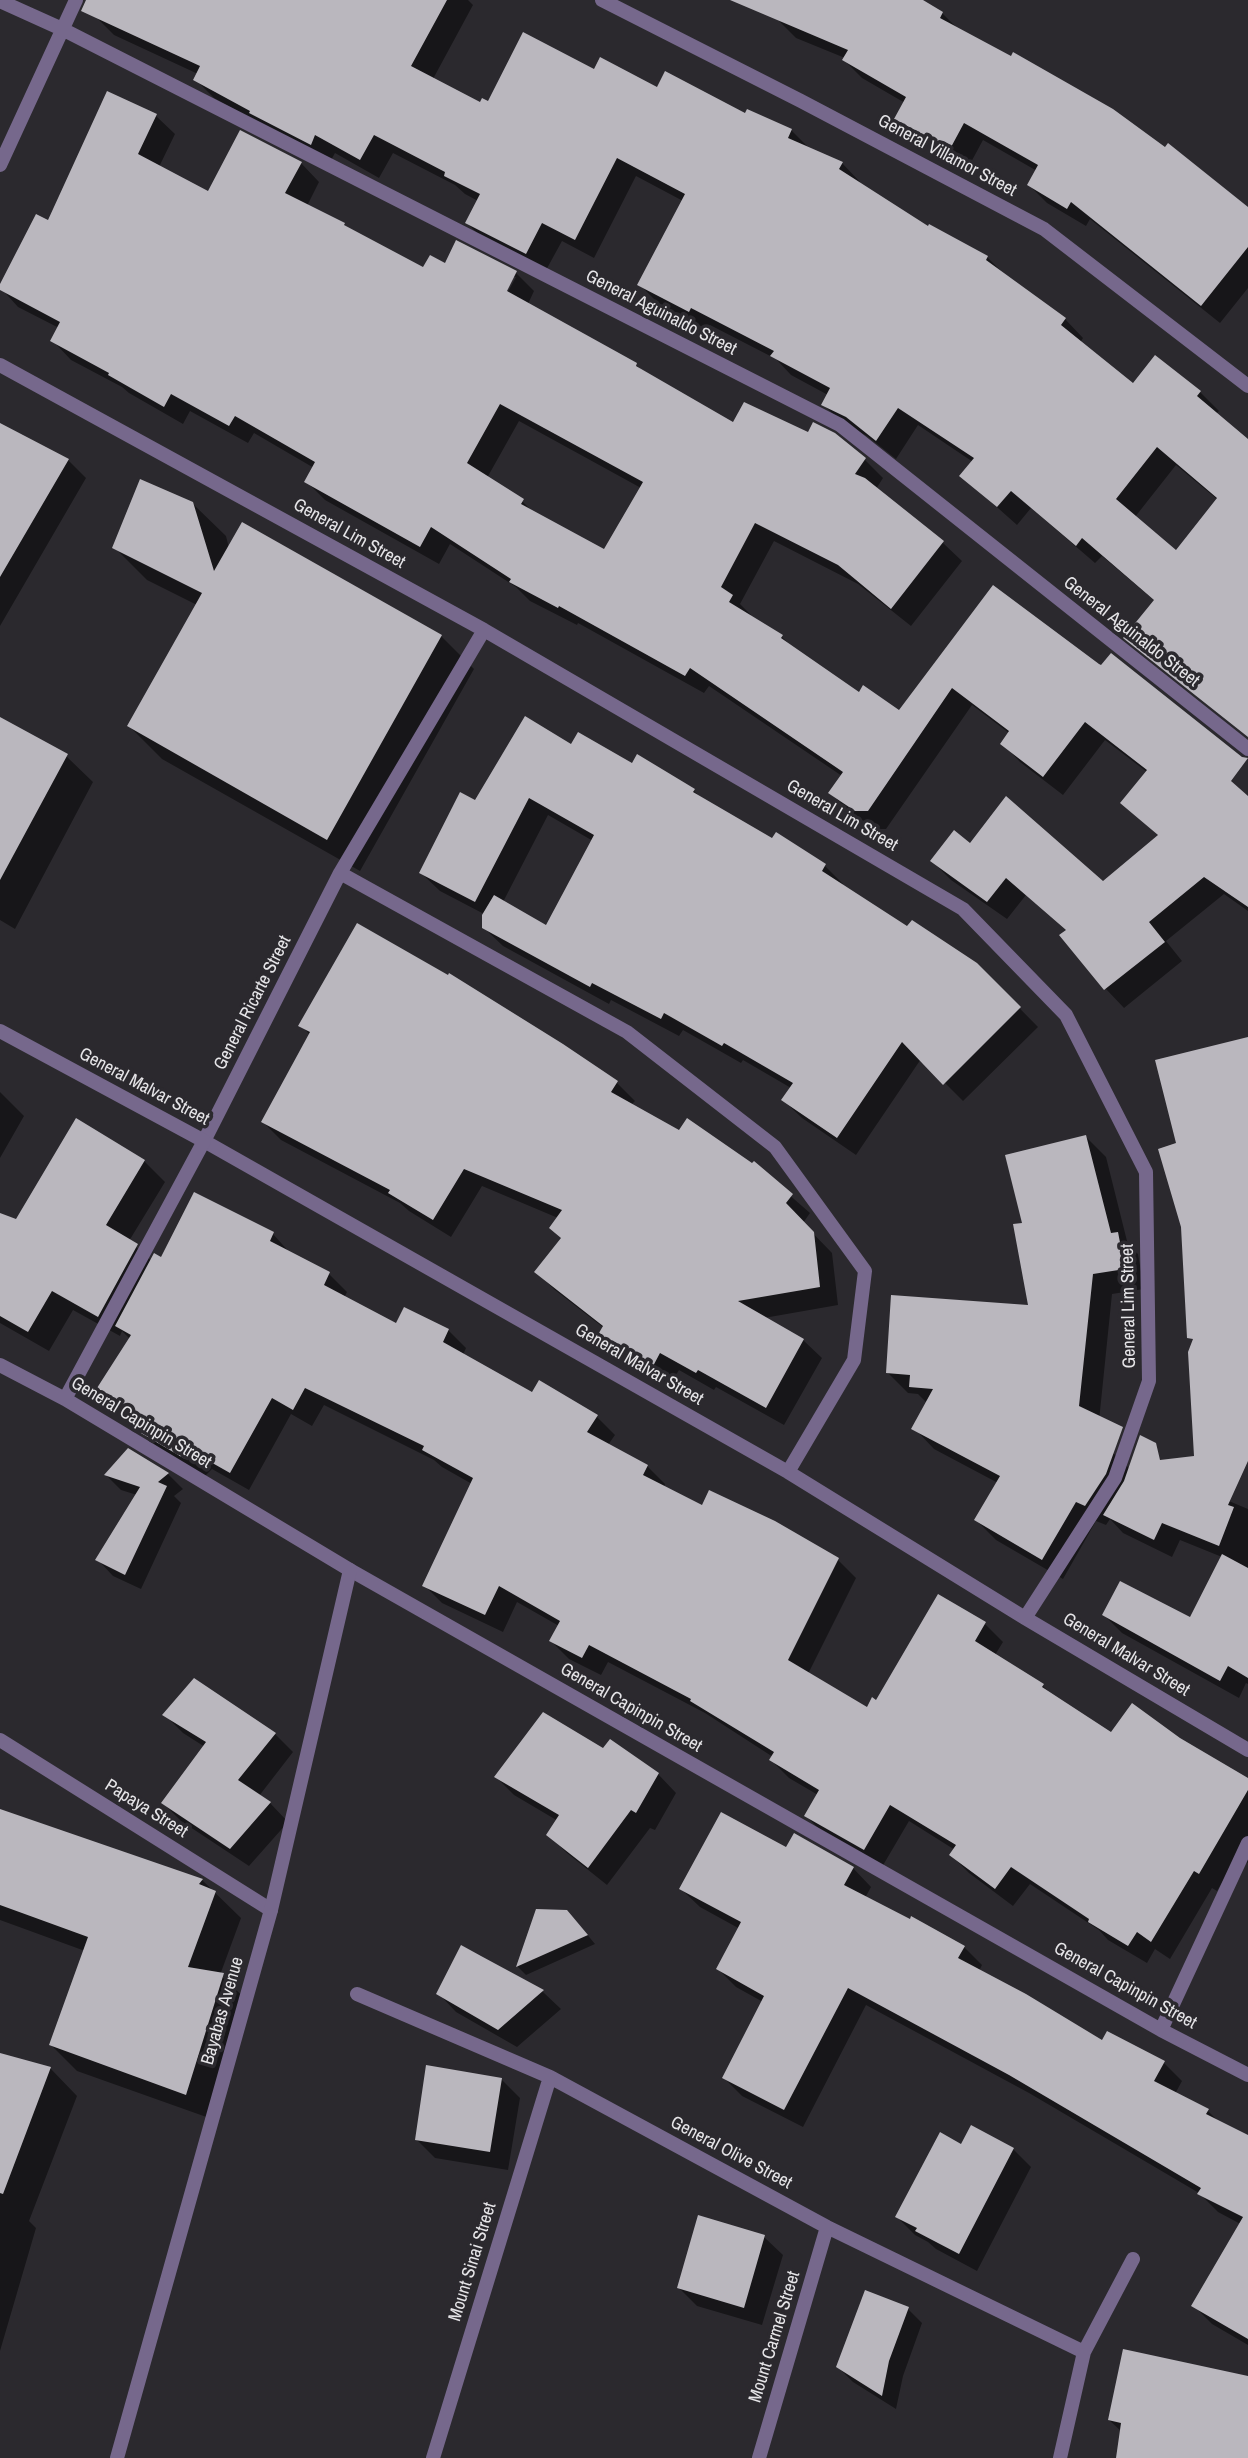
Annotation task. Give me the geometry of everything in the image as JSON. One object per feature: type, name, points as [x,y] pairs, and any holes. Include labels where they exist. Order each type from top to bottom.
[{"type":"street","points":[[0,165],[76,0]]},
{"type":"street","name":"General Villamor Street","points":[[602,0],[1044,229],[1248,386]]},
{"type":"street","name":"General Aguinaldo Street","points":[[0,1],[62,29],[840,425],[1248,749]]},
{"type":"street","name":"General Lim Street","points":[[0,365],[484,630],[963,909],[1066,1015],[1146,1172],[1149,1381],[1115,1478],[1025,1618]]},
{"type":"street","name":"General Ricarte Street","points":[[65,1399],[204,1141],[340,873],[484,630]]},
{"type":"street","points":[[340,873],[627,1032],[775,1147],[864,1271],[854,1360],[788,1472]]},
{"type":"street","name":"General Malvar Street","points":[[0,1031],[204,1141],[788,1472],[1025,1618],[1248,1750]]},
{"type":"street","name":"General Capinpin Street","points":[[0,1365],[65,1399],[349,1570],[1161,2029],[1248,2075]]},
{"type":"street","name":"Bayabas Avenue","points":[[117,2458],[271,1910],[349,1570]]},
{"type":"street","name":"Papaya Street","points":[[0,1740],[271,1910]]},
{"type":"street","points":[[1161,2029],[1248,1843]]},
{"type":"street","name":"General Olive Street","points":[[357,1994],[550,2077],[828,2227],[1084,2353]]},
{"type":"street","name":"Mount Sinai Street","points":[[433,2458],[550,2077]]},
{"type":"street","name":"Mount Carmel Street","points":[[759,2458],[828,2227]]},
{"type":"street","points":[[1060,2458],[1084,2353],[1133,2259]]},
{"type":"building","points":[[86,0],[447,0],[411,66],[480,102],[482,98],[488,101],[523,32],[594,69],[600,57],[657,87],[665,71],[745,113],[747,109],[792,129],[788,138],[843,162],[839,169],[928,226],[929,224],[988,256],[986,260],[1066,318],[1061,325],[1133,383],[1155,355],[1201,391],[1197,396],[1248,439],[1248,737],[1123,638],[1154,600],[1082,538],[1076,546],[1011,491],[997,507],[959,476],[974,458],[898,408],[876,441],[846,417],[821,405],[830,388],[770,356],[774,351],[691,308],[689,312],[637,285],[685,194],[617,158],[575,240],[542,223],[526,254],[465,223],[480,194],[444,176],[445,172],[374,135],[360,160],[315,135],[311,145],[193,80],[200,66],[81,11]],"holes":[[[1157,447],[1217,498],[1176,550],[1116,499]]]},
{"type":"building","points":[[730,0],[923,0],[943,12],[940,18],[1011,56],[1013,52],[1113,109],[1165,147],[1168,143],[1248,207],[1248,247],[1201,306],[1071,202],[1067,209],[1027,185],[1038,165],[964,123],[950,149],[894,119],[906,97],[842,60],[848,50]]},
{"type":"building","points":[[107,91],[157,114],[138,154],[208,191],[240,130],[302,162],[285,193],[423,267],[430,255],[445,263],[456,240],[517,271],[507,291],[637,363],[636,366],[733,422],[744,402],[808,432],[813,422],[835,433],[866,458],[855,474],[865,478],[944,541],[891,609],[838,565],[755,523],[721,587],[733,595],[729,602],[783,635],[781,638],[859,692],[863,685],[899,710],[993,585],[1099,664],[1111,653],[1242,757],[1248,758],[1231,781],[1248,796],[1248,907],[1204,877],[1149,922],[1165,942],[1104,990],[1059,935],[1066,930],[1006,878],[987,902],[930,861],[954,830],[970,843],[1006,796],[1103,881],[1158,835],[1120,803],[1147,770],[1085,722],[1043,777],[1000,744],[1009,731],[952,688],[868,811],[855,811],[828,793],[843,772],[690,668],[685,676],[559,606],[558,608],[509,582],[511,579],[431,527],[420,547],[304,482],[315,462],[235,416],[229,426],[171,394],[164,407],[50,341],[60,322],[0,290],[0,284],[36,214],[48,220]],"holes":[[[500,404],[643,482],[604,549],[521,504],[524,499],[467,463]]]},
{"type":"building","points":[[0,423],[69,459],[0,577]]},
{"type":"building","points":[[140,479],[193,502],[214,571],[242,522],[442,635],[327,840],[127,726],[202,593],[112,548]]},
{"type":"building","points":[[525,716],[571,744],[578,732],[632,763],[637,754],[695,789],[693,792],[772,838],[776,832],[826,864],[822,871],[907,926],[912,920],[977,963],[1021,1007],[943,1085],[902,1042],[837,1138],[781,1100],[793,1083],[724,1043],[722,1046],[664,1013],[661,1019],[592,983],[590,987],[482,928],[482,915],[494,895],[546,925],[594,835],[529,798],[475,902],[419,873],[460,792],[475,800]]},
{"type":"building","points":[[0,717],[68,754],[0,880]]},
{"type":"building","points":[[357,923],[448,975],[449,973],[563,1044],[618,1081],[611,1092],[679,1130],[687,1118],[752,1163],[754,1161],[793,1194],[786,1203],[814,1232],[820,1287],[738,1301],[804,1339],[766,1408],[698,1370],[696,1373],[660,1353],[652,1368],[596,1338],[603,1326],[534,1272],[561,1238],[549,1228],[562,1210],[464,1169],[433,1220],[388,1193],[390,1190],[261,1122],[310,1032],[298,1026]]},
{"type":"building","points":[[1248,1037],[1248,1461],[1228,1505],[1234,1507],[1219,1546],[1162,1523],[1154,1540],[1103,1515],[1124,1481],[1140,1435],[1156,1443],[1160,1460],[1194,1456],[1188,1352],[1193,1339],[1187,1338],[1181,1227],[1158,1149],[1176,1143],[1155,1060]]},
{"type":"building","points":[[76,1118],[145,1160],[106,1225],[138,1244],[98,1317],[52,1291],[28,1332],[0,1316],[0,1213],[16,1219]]},
{"type":"building","points":[[1086,1135],[1111,1233],[1118,1232],[1125,1269],[1093,1274],[1079,1406],[1123,1427],[1106,1474],[1085,1506],[1076,1502],[1042,1560],[974,1520],[1000,1476],[911,1429],[933,1389],[909,1387],[910,1375],[886,1373],[891,1295],[1028,1305],[1013,1224],[1022,1223],[1005,1155]]},
{"type":"building","points":[[194,1192],[274,1232],[270,1241],[330,1272],[324,1285],[396,1323],[404,1307],[449,1329],[443,1342],[532,1392],[539,1380],[598,1415],[587,1432],[648,1465],[643,1475],[702,1505],[709,1490],[775,1521],[839,1558],[788,1660],[867,1707],[872,1697],[876,1700],[938,1594],[986,1622],[975,1641],[1044,1684],[1042,1687],[1111,1732],[1132,1703],[1180,1738],[1248,1778],[1248,1790],[1199,1874],[1194,1871],[1151,1942],[1137,1932],[1128,1946],[1088,1922],[1089,1919],[1011,1867],[995,1889],[949,1855],[956,1845],[890,1805],[864,1850],[804,1816],[819,1790],[769,1760],[774,1752],[690,1701],[691,1699],[589,1645],[582,1658],[549,1641],[560,1621],[499,1586],[485,1615],[422,1586],[473,1478],[422,1450],[424,1446],[305,1388],[293,1410],[272,1398],[230,1473],[193,1452],[185,1459],[141,1433],[150,1423],[97,1388],[131,1335],[115,1326],[154,1253],[161,1257]]},
{"type":"building","points":[[128,1448],[169,1473],[158,1482],[167,1486],[125,1575],[95,1560],[140,1487],[104,1475]]},
{"type":"building","points":[[1222,1554],[1248,1568],[1248,1678],[1228,1666],[1220,1681],[1102,1615],[1120,1581],[1190,1617]]},
{"type":"building","points":[[194,1678],[276,1733],[238,1780],[271,1802],[230,1849],[161,1803],[206,1742],[162,1715]]},
{"type":"building","points":[[543,1712],[603,1748],[610,1739],[659,1773],[636,1813],[631,1810],[588,1868],[546,1835],[559,1815],[494,1777]]},
{"type":"building","points":[[0,1809],[203,1879],[199,1884],[216,1891],[188,1967],[224,1973],[186,2095],[49,2045],[88,1937],[0,1905]]},
{"type":"building","points":[[721,1812],[786,1847],[794,1833],[854,1867],[844,1885],[910,1919],[911,1916],[965,1946],[958,1958],[1026,1994],[1102,2040],[1107,2031],[1165,2061],[1154,2081],[1209,2109],[1206,2114],[1248,2135],[1248,2339],[1191,2306],[1243,2217],[1197,2194],[1201,2188],[1009,2075],[848,1988],[784,2110],[722,2078],[764,1996],[716,1969],[741,1922],[679,1889]]},
{"type":"building","points":[[536,1909],[567,1910],[588,1935],[516,1967]]},
{"type":"building","points":[[461,1945],[544,1990],[498,2030],[436,1994]]},
{"type":"building","points":[[0,2053],[51,2067],[3,2194],[0,2193]]},
{"type":"building","points":[[426,2065],[502,2078],[490,2152],[415,2140]]},
{"type":"building","points":[[971,2125],[1014,2148],[959,2254],[915,2231],[917,2228],[895,2217],[940,2132],[961,2144]]},
{"type":"building","points":[[698,2215],[765,2235],[744,2308],[677,2288]]},
{"type":"building","points":[[865,2290],[909,2307],[889,2361],[882,2396],[836,2367]]},
{"type":"building","points":[[1123,2349],[1248,2376],[1248,2458],[1116,2458],[1121,2423],[1108,2420]]}]
